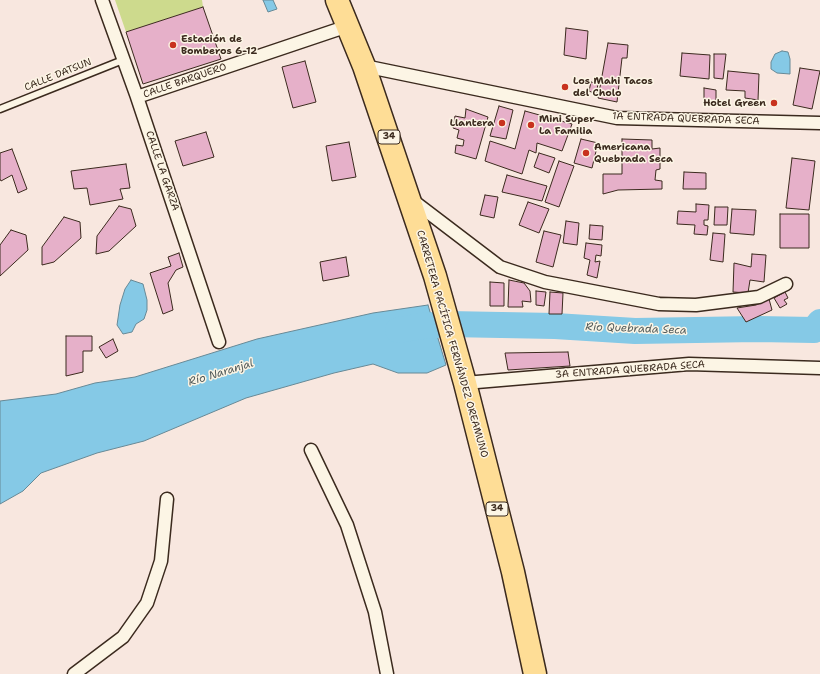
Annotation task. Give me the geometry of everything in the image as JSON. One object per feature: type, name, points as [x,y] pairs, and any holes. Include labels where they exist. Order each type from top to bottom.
[{"type":"highway","name":"CARRETERA PACÍFICA FERNÁNDEZ OREAMUNO","points":[[337,0],[364,66],[435,276],[453,346],[465,383],[513,572],[535,674]]},
{"type":"street","name":"CALLE LA GARZA","points":[[102,0],[137,97],[219,342]]},
{"type":"street","name":"CALLE BARQUERO","points":[[137,97],[348,26]]},
{"type":"street","name":"1A ENTRADA QUEBRADA SECA","points":[[364,66],[617,118],[820,123]]},
{"type":"street","points":[[410,199],[500,267],[545,282],[659,304],[696,305],[759,297],[786,284]]},
{"type":"street","name":"3A ENTRADA QUEBRADA SECA","points":[[465,383],[689,364],[820,368]]},
{"type":"street","points":[[311,450],[347,525],[375,612],[387,674]]},
{"type":"street","points":[[74,674],[123,637],[147,603],[161,561],[167,499]]},
{"type":"lane","name":"CALLE DATSUN","points":[[0,109],[123,60]]},
{"type":"green space","points":[[115,0],[202,0],[203,7],[126,32]]},
{"type":"water","points":[[263,0],[273,0],[277,9],[268,12]]},
{"type":"water","points":[[782,51],[788,52],[790,59],[790,74],[777,73],[771,69],[771,62],[775,54]]},
{"type":"water","points":[[131,280],[143,284],[147,300],[147,310],[144,319],[136,324],[132,332],[123,334],[117,325],[120,305],[125,289]]},
{"type":"water","name":"Río Naranjal","points":[[428,305],[446,365],[427,373],[398,373],[373,364],[334,373],[246,398],[144,441],[97,453],[41,473],[23,491],[0,504],[0,401],[56,394],[95,383],[135,377],[257,339],[373,313]]},
{"type":"building","name":"Estación de Bomberos 6-12","points":[[203,7],[221,59],[143,84],[126,32]]},
{"type":"building","points":[[566,28],[588,31],[586,59],[564,55]]},
{"type":"building","points":[[608,43],[628,45],[627,58],[622,58],[617,102],[598,98]]},
{"type":"building","points":[[682,53],[710,55],[709,79],[680,76]]},
{"type":"building","points":[[714,54],[726,54],[723,79],[714,78]]},
{"type":"building","points":[[305,61],[316,102],[293,108],[282,67]]},
{"type":"building","points":[[800,68],[820,71],[812,109],[793,105]]},
{"type":"building","points":[[728,71],[759,74],[758,100],[745,98],[745,91],[726,90]]},
{"type":"building","points":[[591,82],[598,84],[596,94],[589,91]]},
{"type":"building","points":[[704,88],[716,90],[716,105],[704,105]]},
{"type":"building","name":"Llantera","points":[[499,106],[513,110],[506,139],[490,136]]},
{"type":"building","points":[[466,109],[488,117],[476,159],[455,153],[456,145],[463,146],[464,140],[457,138],[459,130],[453,128],[455,116],[465,118]]},
{"type":"building","points":[[525,111],[572,124],[562,151],[537,143],[536,153],[529,150],[522,174],[485,161],[490,141],[515,149]]},
{"type":"building","points":[[206,132],[214,157],[183,166],[175,141]]},
{"type":"building","name":"Americana Quebrada Seca","points":[[581,139],[598,143],[592,168],[574,163]]},
{"type":"building","points":[[622,139],[652,140],[652,149],[660,148],[660,169],[656,170],[655,180],[662,181],[662,189],[618,190],[603,194],[603,174],[622,174]]},
{"type":"building","points":[[349,142],[356,177],[332,181],[326,146]]},
{"type":"building","points":[[12,149],[27,189],[18,193],[12,175],[1,181],[0,179],[0,153]]},
{"type":"building","points":[[539,153],[555,158],[549,173],[534,167]]},
{"type":"building","points":[[792,158],[815,161],[809,210],[786,208]]},
{"type":"building","points":[[559,161],[574,166],[559,207],[545,202]]},
{"type":"building","points":[[126,164],[130,188],[120,189],[123,199],[90,205],[87,188],[74,189],[71,171]]},
{"type":"building","points":[[684,172],[706,173],[706,189],[683,189]]},
{"type":"building","points":[[507,175],[547,186],[542,201],[502,192]]},
{"type":"building","points":[[485,195],[498,197],[494,218],[480,215]]},
{"type":"building","points":[[528,202],[549,209],[539,233],[519,225]]},
{"type":"building","points":[[696,204],[709,205],[708,220],[704,220],[704,225],[708,226],[707,235],[694,234],[695,225],[677,224],[678,211],[696,212]]},
{"type":"building","points":[[119,206],[131,209],[136,226],[109,251],[96,254],[97,236]]},
{"type":"building","points":[[715,207],[728,207],[727,225],[714,225]]},
{"type":"building","points":[[732,209],[756,210],[754,235],[730,233]]},
{"type":"building","points":[[780,214],[809,214],[809,248],[780,248]]},
{"type":"building","points":[[64,217],[80,222],[81,238],[54,262],[42,265],[42,247]]},
{"type":"building","points":[[566,221],[579,223],[577,245],[563,243]]},
{"type":"building","points":[[590,225],[603,226],[602,240],[589,239]]},
{"type":"building","points":[[11,230],[26,235],[28,250],[0,276],[0,245]]},
{"type":"building","points":[[544,231],[561,235],[553,267],[536,262]]},
{"type":"building","points":[[713,233],[725,234],[723,262],[710,260]]},
{"type":"building","points":[[586,243],[602,245],[601,256],[596,255],[595,262],[600,261],[597,278],[587,275],[590,260],[584,258]]},
{"type":"building","points":[[179,253],[183,267],[176,270],[168,283],[173,310],[163,314],[150,273],[171,266],[168,257]]},
{"type":"building","points":[[752,254],[766,255],[764,282],[750,280],[748,293],[733,292],[734,263],[751,267]]},
{"type":"building","points":[[346,257],[349,276],[323,281],[320,262]]},
{"type":"building","points":[[509,280],[524,283],[530,291],[531,302],[522,301],[523,307],[508,307]]},
{"type":"building","points":[[490,282],[504,283],[504,306],[490,306]]},
{"type":"building","points":[[536,291],[546,292],[544,306],[536,305]]},
{"type":"building","points":[[550,292],[563,293],[562,314],[549,314]]},
{"type":"building","points":[[785,292],[788,298],[784,300],[787,304],[780,308],[774,298]]},
{"type":"building","points":[[769,299],[772,310],[746,322],[737,308],[756,305]]},
{"type":"building","points":[[66,336],[92,336],[92,351],[83,351],[83,372],[66,376]]},
{"type":"building","points":[[113,339],[118,351],[106,358],[99,347]]},
{"type":"building","points":[[568,352],[570,366],[508,370],[505,353]]},
{"type":"waterway","name":"Río Quebrada Seca","points":[[398,330],[448,324],[555,326],[635,331],[757,329],[814,330],[820,322]]},
{"type":"place","name":"Estación de Bomberos 6-12","points":[[173,45]]},
{"type":"place","name":"Los Mahi Tacos del Cholo","points":[[565,87]]},
{"type":"place","name":"Hotel Green","points":[[774,103]]},
{"type":"place","name":"Llantera","points":[[502,123]]},
{"type":"place","name":"Mini Super La Familia","points":[[531,125]]},
{"type":"place","name":"Americana Quebrada Seca","points":[[586,153]]}]
